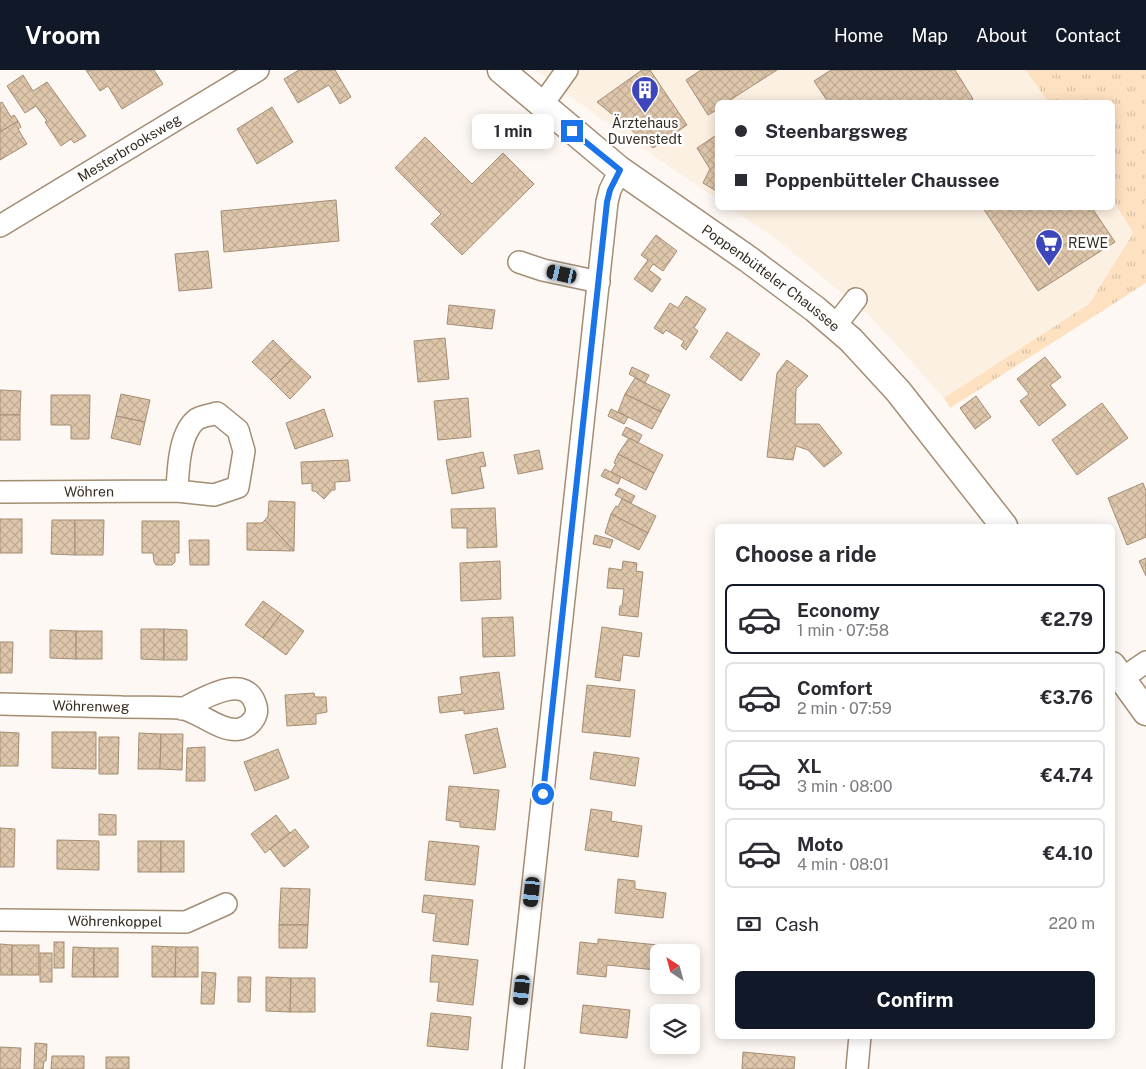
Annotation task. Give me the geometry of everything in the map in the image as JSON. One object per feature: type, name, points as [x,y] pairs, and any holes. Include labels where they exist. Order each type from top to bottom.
[{"type":"main road","name":"Poppenbütteler Chaussee","points":[[501,70],[620,170],[748,259],[851,340],[898,391],[1002,524]]},
{"type":"main road","points":[[1118,671],[1146,712]]},
{"type":"street","name":"Mesterbrooksweg","points":[[0,226],[258,70]]},
{"type":"street","points":[[542,105],[567,70]]},
{"type":"street","points":[[513,1069],[607,202],[610,190],[620,170]]},
{"type":"street","points":[[519,262],[543,270],[599,282]]},
{"type":"street","points":[[835,326],[856,299]]},
{"type":"street","name":"Wöhren","points":[[0,492],[177,491]]},
{"type":"street","points":[[1118,671],[1146,662]]},
{"type":"street","name":"Wöhrenweg","points":[[0,704],[182,708]]},
{"type":"street","name":"Wöhrenkoppel","points":[[0,920],[186,922],[226,904]]},
{"type":"street","points":[[857,1069],[860,1039]]},
{"type":"shaded area","points":[[535,70],[1027,70],[1047,100],[715,100],[715,198],[619,132]]},
{"type":"shaded area","points":[[1115,206],[1132,233],[1089,304],[944,398],[871,317],[776,239],[733,210],[1115,210]]},
{"type":"green space","points":[[1026,70],[1146,70],[1146,283],[950,408],[944,398],[1089,304],[1133,233],[1115,204],[1115,100],[1047,100]]},
{"type":"building","points":[[86,70],[154,70],[163,84],[122,109],[108,86],[100,91]]},
{"type":"building","points":[[299,70],[335,70],[351,97],[340,104],[329,85],[298,103],[284,79]]},
{"type":"building","name":"Ärztehaus Duvenstedt","points":[[642,70],[650,70],[687,125],[653,148],[597,102]]},
{"type":"building","points":[[701,70],[777,70],[730,100],[715,100],[715,111],[708,115],[686,80]]},
{"type":"building","points":[[831,70],[955,70],[973,99],[827,100],[814,81]]},
{"type":"building","points":[[23,75],[33,91],[47,82],[86,136],[74,143],[71,139],[61,146],[36,106],[25,113],[7,86]]},
{"type":"building","points":[[2,102],[11,117],[14,115],[18,121],[0,132],[0,103]]},
{"type":"building","points":[[272,107],[293,142],[257,164],[237,129]]},
{"type":"building","points":[[18,121],[21,127],[18,129],[27,144],[0,160],[0,132]]},
{"type":"building","points":[[715,136],[715,190],[703,183],[710,169],[697,148]]},
{"type":"building","points":[[425,137],[472,184],[503,153],[534,184],[462,255],[431,224],[441,214],[395,168]]},
{"type":"building","points":[[336,200],[339,241],[224,252],[221,211]]},
{"type":"building","name":"REWE","points":[[984,210],[1093,210],[1115,242],[1038,291]]},
{"type":"building","points":[[656,235],[677,251],[663,271],[653,264],[649,270],[661,279],[652,292],[634,279],[648,260],[641,255]]},
{"type":"building","points":[[208,251],[212,288],[179,291],[175,254]]},
{"type":"building","points":[[686,296],[706,309],[694,328],[698,331],[686,350],[681,346],[684,341],[666,330],[663,334],[654,328],[670,303],[678,308]]},
{"type":"building","points":[[449,305],[495,310],[492,329],[447,324]]},
{"type":"building","points":[[727,332],[760,354],[741,381],[710,357]]},
{"type":"building","points":[[445,338],[449,379],[418,382],[414,341]]},
{"type":"building","points":[[273,340],[292,359],[271,380],[252,362]]},
{"type":"building","points":[[1045,357],[1061,377],[1050,385],[1066,405],[1039,426],[1020,401],[1029,394],[1017,379]]},
{"type":"building","points":[[292,359],[311,377],[290,399],[271,380]]},
{"type":"building","points":[[787,360],[808,376],[796,389],[795,424],[819,424],[842,453],[824,467],[808,450],[796,446],[793,460],[767,457],[777,373]]},
{"type":"building","points":[[632,367],[649,375],[645,383],[629,374]]},
{"type":"building","points":[[635,378],[670,395],[661,412],[625,394]]},
{"type":"building","points":[[0,390],[21,391],[20,415],[0,415]]},
{"type":"building","points":[[121,394],[150,400],[145,422],[116,416]]},
{"type":"building","points":[[625,394],[661,412],[652,429],[618,412]]},
{"type":"building","points":[[51,395],[90,395],[89,439],[71,439],[71,425],[51,425]]},
{"type":"building","points":[[976,396],[991,417],[975,429],[960,408]]},
{"type":"building","points":[[468,398],[471,437],[438,440],[434,401]]},
{"type":"building","points":[[1102,403],[1128,438],[1077,475],[1052,440]]},
{"type":"building","points":[[324,409],[333,436],[295,449],[286,423]]},
{"type":"building","points":[[611,409],[628,417],[624,424],[608,416]]},
{"type":"building","points":[[0,415],[20,415],[20,440],[0,440]]},
{"type":"building","points":[[116,416],[145,422],[140,445],[111,438]]},
{"type":"building","points":[[626,427],[642,435],[638,443],[622,435]]},
{"type":"building","points":[[629,438],[663,455],[654,473],[618,454]]},
{"type":"building","points":[[539,450],[543,469],[518,474],[514,455]]},
{"type":"building","points":[[483,452],[486,466],[480,467],[484,488],[452,494],[446,460]]},
{"type":"building","points":[[618,454],[654,473],[646,490],[611,472],[616,464],[614,463]]},
{"type":"building","points":[[348,460],[350,481],[335,482],[335,490],[332,490],[324,499],[315,491],[312,491],[312,483],[302,484],[301,462]]},
{"type":"building","points":[[605,469],[621,477],[618,484],[601,476]]},
{"type":"building","points":[[1143,483],[1146,491],[1146,537],[1127,545],[1108,498]]},
{"type":"building","points":[[619,488],[635,496],[631,503],[615,495]]},
{"type":"building","points":[[622,499],[656,516],[648,533],[611,514],[616,506],[618,507]]},
{"type":"building","points":[[269,501],[295,502],[294,551],[265,520],[268,516]]},
{"type":"building","points":[[495,508],[497,547],[467,548],[467,528],[452,528],[451,509]]},
{"type":"building","points":[[611,514],[648,533],[639,550],[605,533]]},
{"type":"building","points":[[0,519],[22,519],[22,553],[0,553]]},
{"type":"building","points":[[52,520],[75,520],[75,555],[51,554]]},
{"type":"building","points":[[75,520],[104,520],[103,555],[75,555]]},
{"type":"building","points":[[265,520],[294,551],[247,550],[247,523],[262,523]]},
{"type":"building","points":[[142,521],[179,521],[179,553],[175,553],[175,562],[172,565],[156,565],[153,553],[142,553]]},
{"type":"building","points":[[595,535],[613,540],[610,548],[593,544]]},
{"type":"building","points":[[189,540],[209,540],[209,565],[190,565]]},
{"type":"building","points":[[1146,558],[1146,576],[1139,561]]},
{"type":"building","points":[[500,561],[501,599],[461,601],[460,563]]},
{"type":"building","points":[[623,561],[637,563],[636,571],[643,572],[638,617],[619,615],[624,589],[607,588],[609,568],[622,570]]},
{"type":"building","points":[[263,601],[281,614],[263,638],[245,625]]},
{"type":"building","points":[[281,614],[304,631],[286,655],[263,638]]},
{"type":"building","points":[[513,617],[515,656],[483,657],[482,618]]},
{"type":"building","points":[[602,627],[642,633],[639,657],[623,655],[620,681],[595,677]]},
{"type":"building","points":[[141,629],[164,629],[164,660],[141,659]]},
{"type":"building","points":[[164,629],[187,630],[187,660],[164,660]]},
{"type":"building","points":[[50,630],[76,631],[76,659],[50,658]]},
{"type":"building","points":[[76,631],[102,631],[102,659],[76,659]]},
{"type":"building","points":[[0,642],[13,642],[12,673],[0,673]]},
{"type":"building","points":[[499,672],[504,709],[464,714],[464,710],[440,713],[438,697],[462,694],[460,677]]},
{"type":"building","points":[[587,685],[635,690],[630,737],[582,732]]},
{"type":"building","points":[[314,693],[315,697],[326,697],[327,712],[316,714],[316,724],[287,726],[285,695]]},
{"type":"building","points":[[497,728],[506,767],[474,774],[465,735]]},
{"type":"building","points":[[0,732],[19,733],[18,766],[0,766]]},
{"type":"building","points":[[52,732],[96,732],[96,769],[52,768]]},
{"type":"building","points":[[139,733],[161,734],[160,769],[138,769]]},
{"type":"building","points":[[161,734],[183,734],[182,770],[160,769]]},
{"type":"building","points":[[99,737],[119,737],[118,774],[99,774]]},
{"type":"building","points":[[205,747],[205,781],[186,781],[187,748]]},
{"type":"building","points":[[278,749],[289,778],[255,791],[244,762]]},
{"type":"building","points":[[594,752],[639,758],[635,786],[590,779]]},
{"type":"building","points":[[449,786],[499,790],[495,830],[460,827],[460,822],[446,820]]},
{"type":"building","points":[[591,809],[612,812],[611,821],[642,826],[638,857],[585,850]]},
{"type":"building","points":[[99,814],[116,815],[116,835],[99,835]]},
{"type":"building","points":[[276,815],[290,833],[265,853],[251,834]]},
{"type":"building","points":[[0,828],[15,829],[14,867],[0,867]]},
{"type":"building","points":[[295,829],[309,847],[284,867],[270,849]]},
{"type":"building","points":[[57,840],[99,841],[99,870],[57,869]]},
{"type":"building","points":[[138,841],[161,841],[161,872],[138,872]]},
{"type":"building","points":[[161,841],[184,841],[184,872],[161,872]]},
{"type":"building","points":[[429,841],[479,846],[475,885],[425,880]]},
{"type":"building","points":[[618,879],[635,881],[635,889],[666,893],[663,918],[615,913]]},
{"type":"building","points":[[281,888],[310,889],[308,925],[279,925]]},
{"type":"building","points":[[424,895],[473,900],[468,945],[433,941],[436,914],[422,912]]},
{"type":"building","points":[[279,925],[308,925],[307,948],[279,948]]},
{"type":"building","points":[[598,939],[650,944],[650,969],[607,965],[606,977],[577,974],[580,942],[598,944]]},
{"type":"building","points":[[54,942],[64,942],[64,968],[54,968]]},
{"type":"building","points":[[0,944],[12,945],[12,975],[0,975]]},
{"type":"building","points":[[12,945],[39,945],[39,975],[12,975]]},
{"type":"building","points":[[152,946],[176,947],[175,977],[152,977]]},
{"type":"building","points":[[73,947],[94,948],[94,977],[72,977]]},
{"type":"building","points":[[176,947],[198,947],[198,977],[175,977]]},
{"type":"building","points":[[94,948],[118,948],[118,977],[94,977]]},
{"type":"building","points":[[40,953],[52,953],[52,982],[40,982]]},
{"type":"building","points":[[432,955],[478,960],[473,1005],[437,1001],[439,982],[430,982]]},
{"type":"building","points":[[202,972],[216,973],[214,1004],[201,1004]]},
{"type":"building","points":[[238,977],[251,977],[250,1002],[238,1002]]},
{"type":"building","points":[[266,977],[291,978],[290,1012],[266,1011]]},
{"type":"building","points":[[291,978],[315,978],[315,1012],[290,1012]]},
{"type":"building","points":[[583,1005],[630,1010],[627,1038],[580,1033]]},
{"type":"building","points":[[431,1013],[471,1017],[468,1050],[427,1046]]},
{"type":"building","points":[[35,1043],[47,1044],[46,1061],[44,1061],[43,1069],[34,1069]]},
{"type":"building","points":[[0,1047],[21,1048],[20,1069],[0,1069]]},
{"type":"building","points":[[743,1052],[795,1057],[794,1069],[742,1069]]},
{"type":"building","points":[[52,1056],[84,1056],[84,1069],[51,1069]]},
{"type":"building","points":[[106,1057],[129,1057],[129,1069],[106,1069]]},
{"type":"place","name":"Ärztehaus Duvenstedt","points":[[645,114]]},
{"type":"place","name":"REWE","points":[[1049,267]]},
{"type":"route","points":[[543,794],[607,202],[610,190],[620,170],[572,131]]}]
